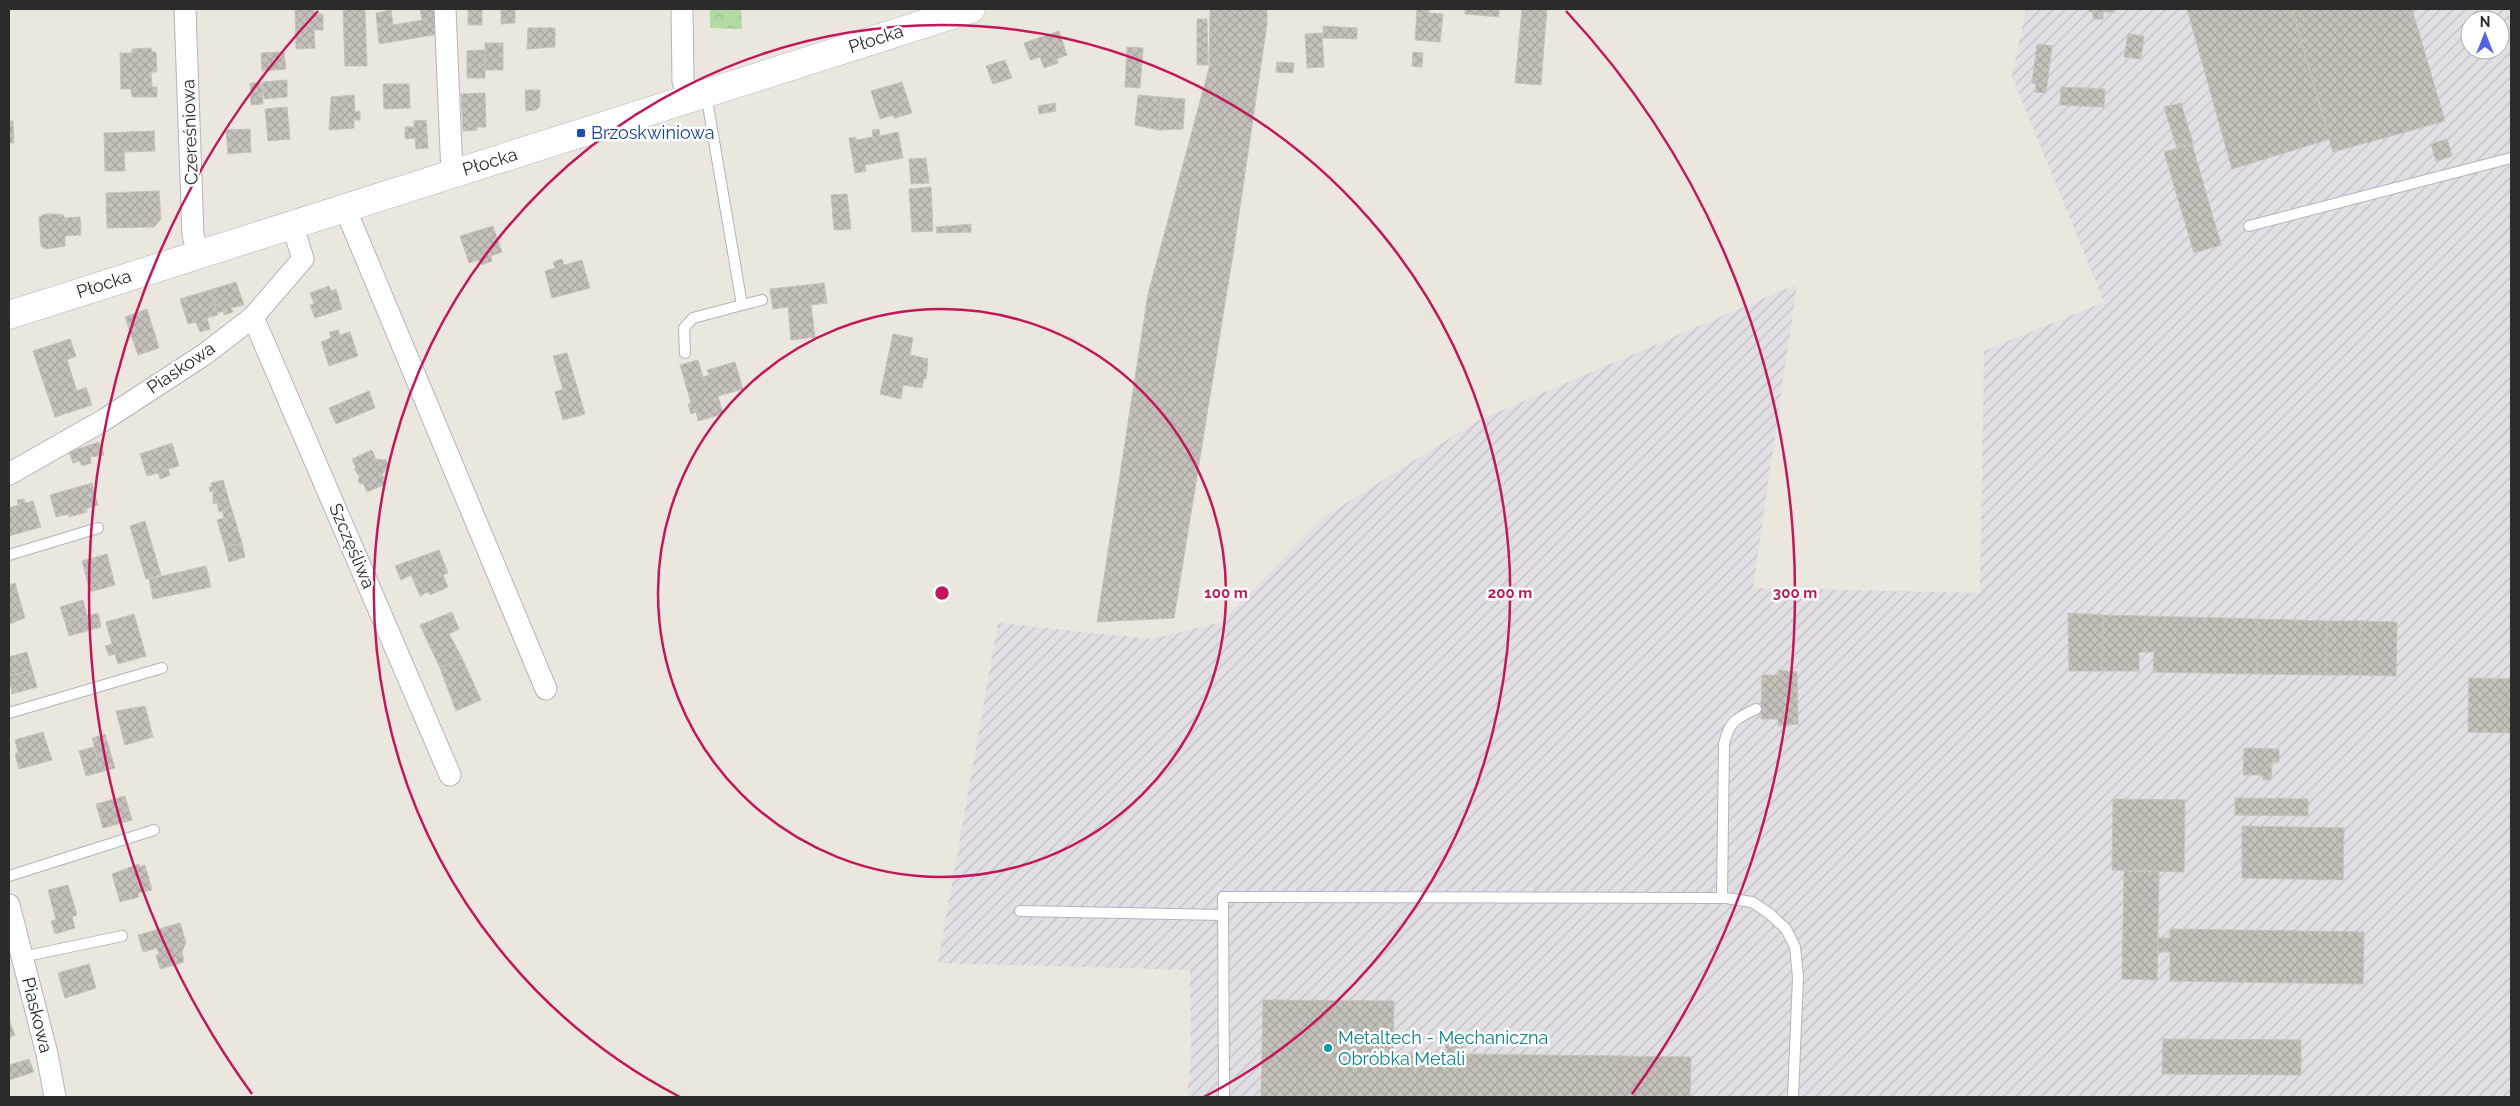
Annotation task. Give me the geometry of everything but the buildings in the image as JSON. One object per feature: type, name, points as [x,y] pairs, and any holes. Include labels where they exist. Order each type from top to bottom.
[{"type":"street","name":"Czereśniowa","points":[[185,9],[193,235],[198,254]]},
{"type":"street","points":[[445,9],[452,174]]},
{"type":"street","points":[[682,9],[683,81],[697,96]]},
{"type":"street","name":"Płocka","points":[[9,315],[971,9]]},
{"type":"street","points":[[344,208],[546,688]]},
{"type":"street","name":"Piaskowa","points":[[9,474],[104,420],[205,354],[254,317],[303,259],[292,224]]},
{"type":"street","name":"Szczęśliwa","points":[[254,317],[450,775]]},
{"type":"street","name":"Piaskowa","points":[[9,905],[55,1097]]},
{"type":"lane","points":[[697,96],[742,305]]},
{"type":"lane","points":[[2249,226],[2511,158]]},
{"type":"lane","points":[[685,353],[684,328],[694,318],[762,300]]},
{"type":"lane","points":[[9,555],[98,528]]},
{"type":"lane","points":[[9,713],[162,668]]},
{"type":"lane","points":[[1722,898],[1724,744],[1731,726],[1738,717],[1756,709]]},
{"type":"lane","points":[[9,876],[154,830]]},
{"type":"lane","points":[[1224,1097],[1223,897],[1722,898],[1752,902],[1786,929],[1795,947],[1798,986],[1793,1097]]},
{"type":"lane","points":[[1020,912],[1223,915]]},
{"type":"lane","points":[[22,957],[122,936]]},
{"type":"shaded area","points":[[2026,9],[2507,9],[2460,10],[2460,60],[2510,60],[2510,18],[2511,1097],[1187,1097],[1191,1057],[1190,970],[938,963],[998,623],[1152,639],[1222,622],[1321,519],[1477,421],[1797,284],[1753,588],[1980,593],[1984,351],[2104,302],[2012,76]]},
{"type":"green space","points":[[710,9],[741,9],[742,29],[710,28]]},
{"type":"place","name":"Brzoskwiniowa","points":[[581,133]]},
{"type":"place","name":"Metaltech - Mechaniczna Obróbka Metali","points":[[1328,1048]]}]
